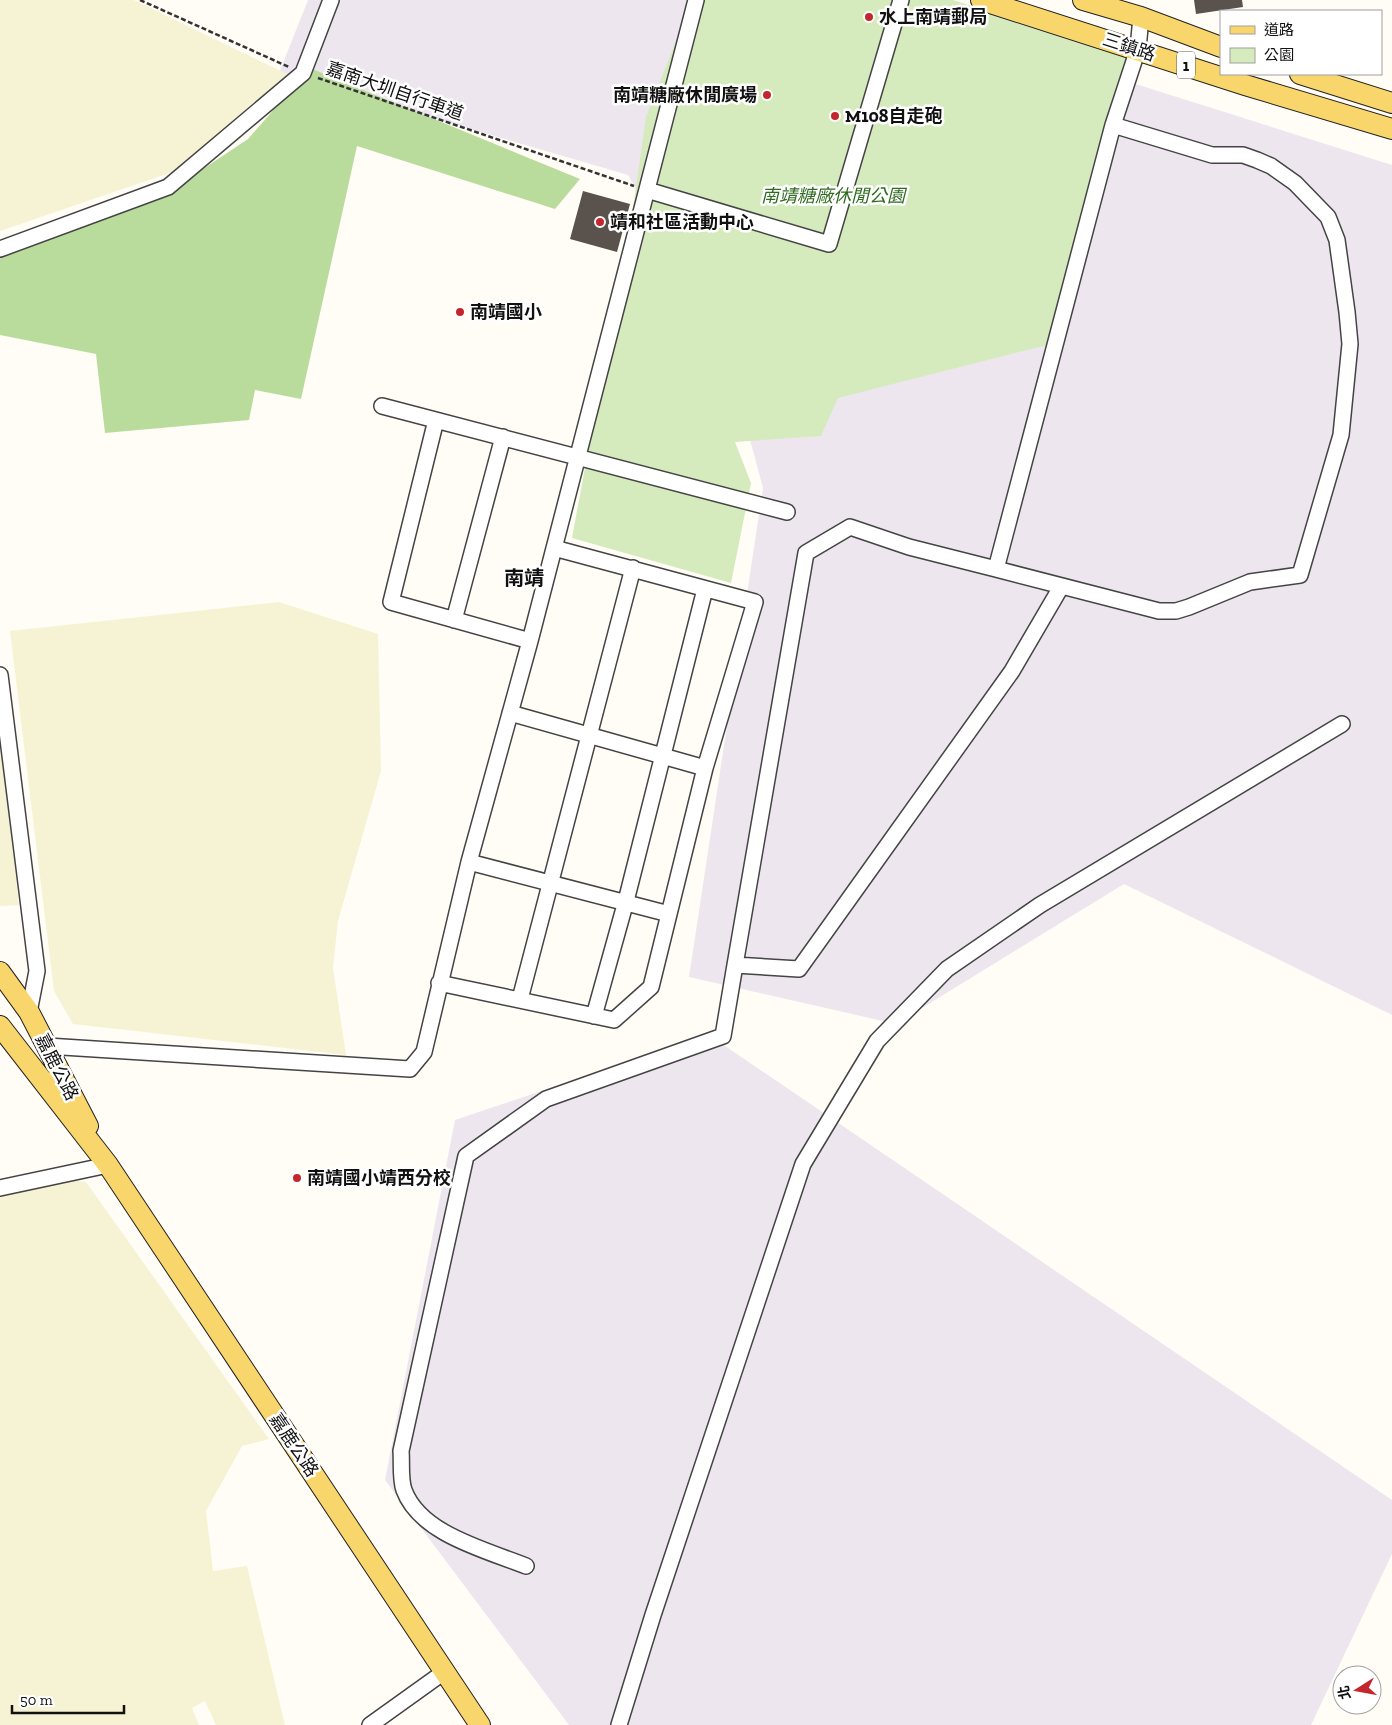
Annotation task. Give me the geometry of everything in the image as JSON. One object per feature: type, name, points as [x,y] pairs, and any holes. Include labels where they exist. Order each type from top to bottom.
[{"type":"main road","name":"三鎮路","points":[[981,0],[1245,85],[1392,128]]},
{"type":"main road","name":"三鎮路","points":[[1082,0],[1142,17],[1220,47]]},
{"type":"main road","points":[[1303,75],[1392,103]]},
{"type":"main road","name":"嘉鹿公路","points":[[0,972],[29,1012],[108,1165]]},
{"type":"main road","name":"嘉鹿公路","points":[[0,1026],[108,1165],[480,1725]]},
{"type":"lane","points":[[0,249],[168,187],[303,73],[332,0]]},
{"type":"lane","points":[[47,1046],[410,1069],[424,1052],[439,982],[469,862],[530,641],[696,0]]},
{"type":"lane","points":[[648,190],[829,244],[901,0]]},
{"type":"lane","points":[[996,569],[1113,125],[1138,49],[1142,17]]},
{"type":"lane","points":[[526,1566],[437,1529],[422,1518],[404,1490],[401,1451],[466,1156],[546,1099],[723,1036],[806,553],[850,527],[909,547],[1159,611],[1176,611],[1250,582],[1300,575],[1341,435],[1350,344],[1337,240],[1328,217],[1296,183],[1271,166],[1257,160],[1243,155],[1212,155],[1113,125]]},
{"type":"lane","points":[[382,406],[787,512]]},
{"type":"lane","points":[[436,420],[391,602],[530,641]]},
{"type":"lane","points":[[454,620],[503,437]]},
{"type":"lane","points":[[439,982],[614,1020],[651,987],[705,768],[754,602],[554,548]]},
{"type":"lane","points":[[520,999],[549,882],[590,735],[633,568]]},
{"type":"lane","points":[[735,965],[799,969],[1012,671],[1061,587]]},
{"type":"lane","points":[[594,1016],[626,902],[705,589]]},
{"type":"lane","points":[[0,675],[37,971],[29,1012]]},
{"type":"lane","points":[[510,713],[705,768]]},
{"type":"lane","points":[[619,1725],[653,1616],[803,1164],[876,1041],[947,969],[1040,905],[1342,724]]},
{"type":"lane","points":[[469,862],[669,914]]},
{"type":"lane","points":[[0,1188],[108,1165]]},
{"type":"lane","points":[[370,1725],[444,1672]]},
{"type":"path","name":"嘉南大圳自行車道","points":[[140,0],[303,73],[648,190]]},
{"type":"shaded area","points":[[0,0],[134,0],[289,75],[184,168],[0,231]]},
{"type":"shaded area","points":[[308,0],[870,0],[1392,165],[1392,1015],[1124,884],[896,1024],[689,977],[763,488],[723,340],[628,175],[279,73]]},
{"type":"shaded area","points":[[279,602],[378,634],[381,771],[338,921],[333,968],[346,1055],[73,1024],[54,991],[10,631]]},
{"type":"shaded area","points":[[0,730],[19,905],[0,906]]},
{"type":"shaded area","points":[[709,1035],[1392,1500],[1392,1554],[1339,1665],[1332,1665],[1332,1681],[1311,1725],[569,1725],[385,1480],[455,1120]]},
{"type":"shaded area","points":[[60,1179],[86,1182],[269,1439],[242,1446],[206,1511],[213,1571],[247,1566],[285,1725],[216,1725],[205,1701],[192,1708],[199,1725],[0,1725],[0,1192]]},
{"type":"green space","name":"南靖糖廠休閒公園","points":[[692,0],[953,0],[1127,56],[1051,344],[838,398],[821,436],[735,442],[751,483],[731,583],[572,538],[633,208],[646,117]]},
{"type":"green space","points":[[310,68],[580,179],[555,209],[357,146],[301,399],[255,390],[249,420],[105,433],[96,354],[0,335],[0,257],[179,185],[248,139]]},
{"type":"building","points":[[1194,0],[1242,0],[1243,7],[1196,14]]},
{"type":"building","name":"靖和社區活動中心","points":[[583,191],[630,204],[617,252],[570,239]]},
{"type":"place","name":"水上南靖郵局","points":[[869,17]]},
{"type":"place","name":"南靖糖廠休閒廣場","points":[[767,95]]},
{"type":"place","name":"M108自走砲","points":[[835,116]]},
{"type":"place","name":"靖和社區活動中心","points":[[600,222]]},
{"type":"place","name":"南靖國小","points":[[460,312]]},
{"type":"place","name":"南靖國小靖西分校","points":[[297,1178]]},
{"type":"district","name":"南靖","points":[[524,578]]}]
